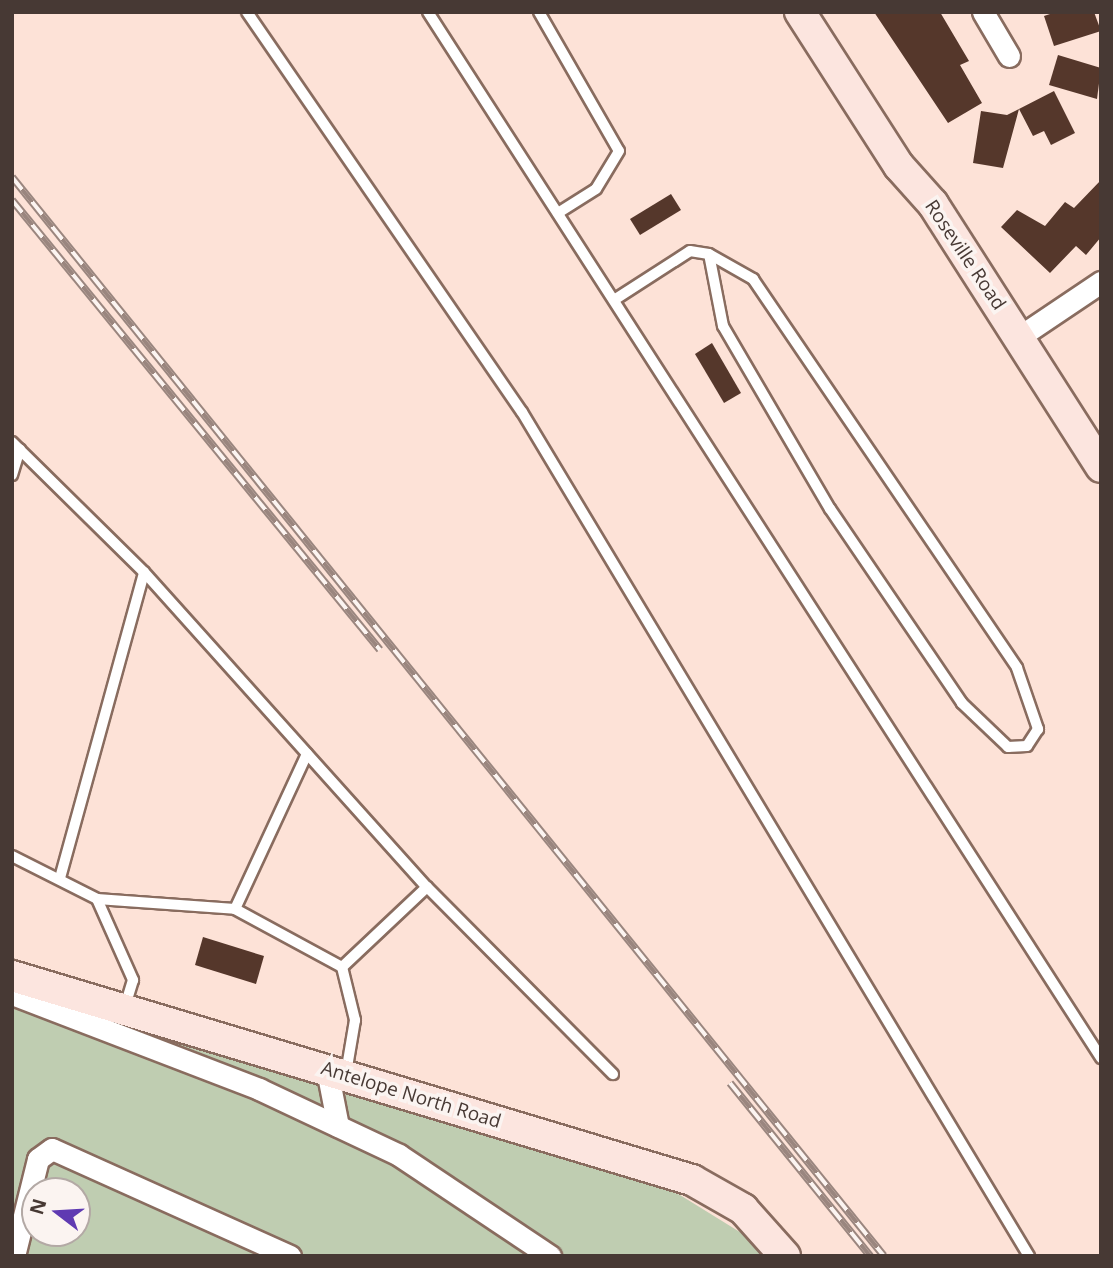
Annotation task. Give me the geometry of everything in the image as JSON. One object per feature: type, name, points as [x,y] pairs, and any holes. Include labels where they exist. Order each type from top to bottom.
[{"type":"main road","name":"Roseville Road","points":[[800,12],[1020,337],[1101,467]]},
{"type":"main road","name":"Antelope North Road","points":[[12,976],[692,1180],[743,1209],[785,1256]]},
{"type":"street","points":[[983,12],[1009,56]]},
{"type":"street","points":[[1020,337],[1101,282]]},
{"type":"street","points":[[12,994],[338,1126],[422,1168],[544,1254]]},
{"type":"street","points":[[337,1073],[338,1126]]},
{"type":"street","points":[[14,1256],[38,1159],[52,1149],[290,1256]]},
{"type":"lane","points":[[247,12],[522,412],[1029,1256]]},
{"type":"lane","points":[[428,12],[1101,1059]]},
{"type":"lane","points":[[539,12],[619,151],[596,189],[558,213]]},
{"type":"lane","points":[[614,300],[690,251],[709,254],[753,279],[1017,668],[1038,729],[1027,746],[1008,747],[962,703],[830,509],[723,326],[709,254]]},
{"type":"lane","points":[[12,475],[16,446]]},
{"type":"lane","points":[[16,446],[144,572],[427,887],[613,1074]]},
{"type":"lane","points":[[60,878],[144,572]]},
{"type":"lane","points":[[235,909],[307,754]]},
{"type":"lane","points":[[12,856],[97,899],[235,909],[342,967],[355,1020],[337,1073]]},
{"type":"lane","points":[[342,967],[427,887]]},
{"type":"lane","points":[[97,899],[133,980],[125,1010]]},
{"type":"green space","points":[[12,990],[567,1151],[680,1195],[756,1242],[761,1256],[12,1256]]},
{"type":"building","points":[[874,12],[940,12],[969,61],[960,65],[982,103],[948,123]]},
{"type":"building","points":[[1056,12],[1094,12],[1101,31],[1054,46],[1044,16]]},
{"type":"building","points":[[1058,55],[1101,68],[1097,99],[1049,85]]},
{"type":"building","points":[[1054,91],[1075,133],[1051,145],[1044,131],[1033,136],[1019,109],[1003,168],[973,163],[981,111],[1007,115]]},
{"type":"building","points":[[1101,180],[1101,237],[1086,255],[1076,246],[1050,273],[1001,227],[1017,210],[1045,226],[1065,202],[1074,208]]},
{"type":"building","points":[[671,194],[681,210],[640,235],[630,219]]},
{"type":"building","points":[[712,343],[741,393],[724,403],[695,354]]},
{"type":"building","points":[[203,937],[264,956],[256,984],[195,965]]},
{"type":"railway","points":[[12,177],[884,1256]]},
{"type":"railway","points":[[12,200],[380,650]]},
{"type":"railway","points":[[730,1083],[870,1256]]}]
